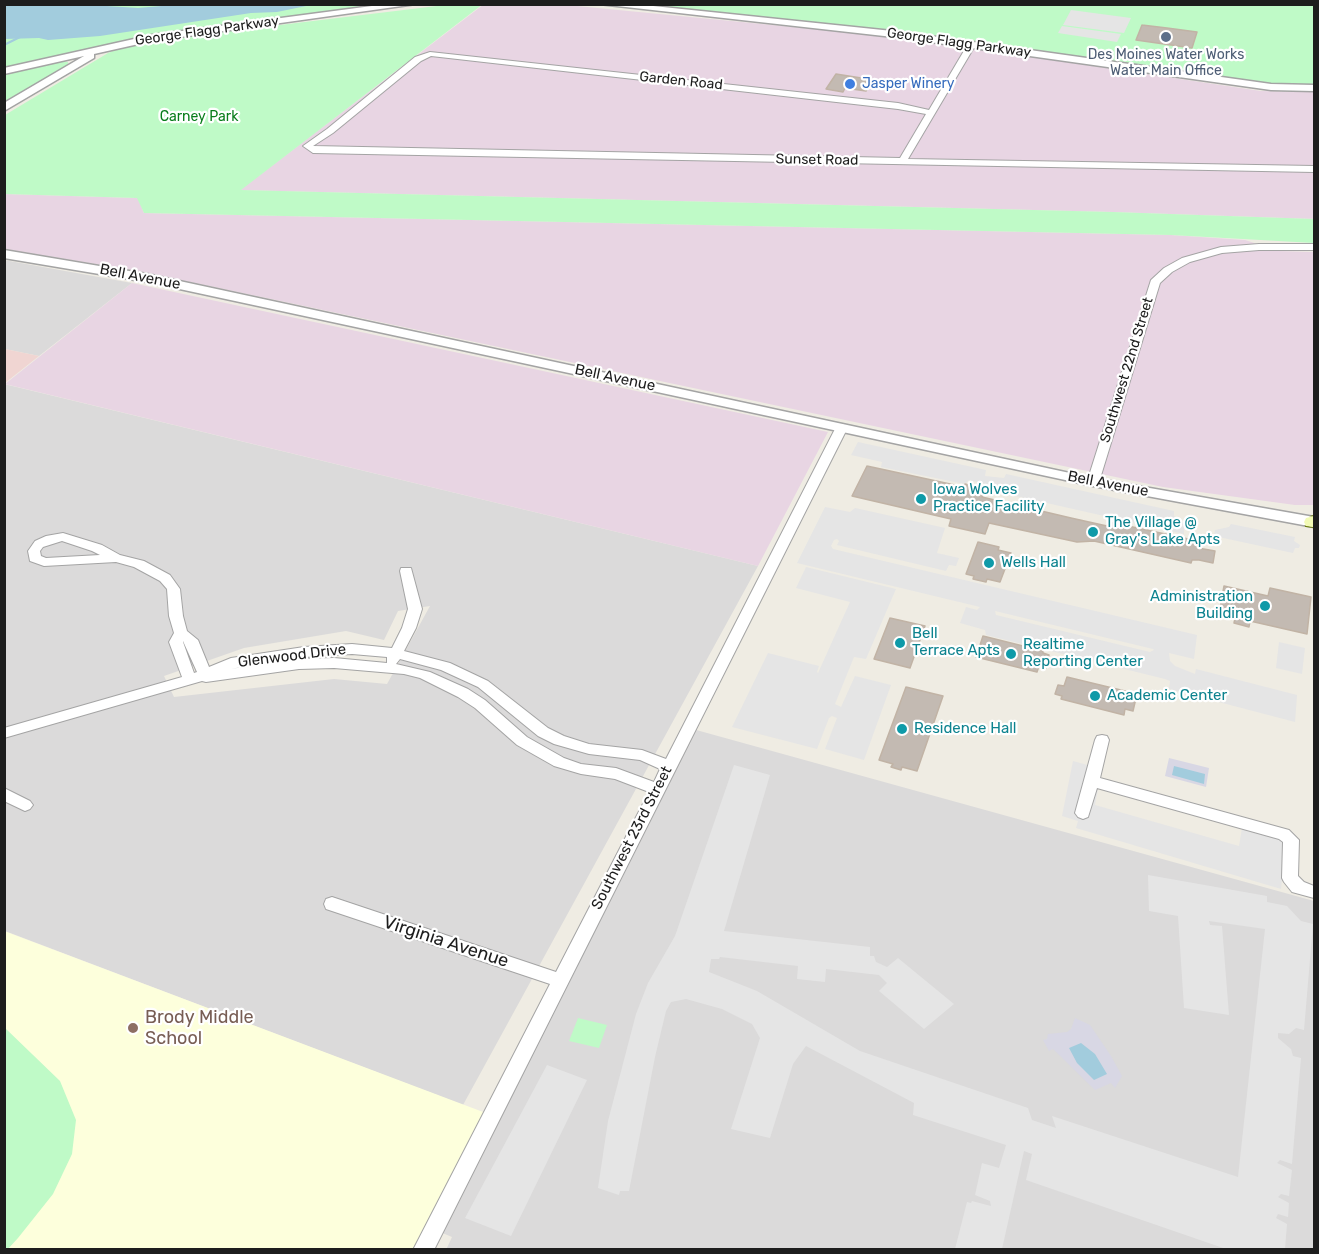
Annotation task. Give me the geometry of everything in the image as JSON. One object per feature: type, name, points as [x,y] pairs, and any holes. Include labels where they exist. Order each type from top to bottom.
[{"type":"street","name":"George Flagg Parkway","points":[[4,70],[107,46],[174,34],[412,4]]},
{"type":"street","name":"George Flagg Parkway","points":[[603,4],[864,30],[1271,87],[1314,88]]},
{"type":"street","points":[[902,162],[972,44]]},
{"type":"street","points":[[4,108],[107,46]]},
{"type":"street","name":"Garden Road","points":[[319,150],[307,147],[418,59],[430,54],[898,106],[932,112]]},
{"type":"street","name":"Sunset Road","points":[[319,150],[1314,169]]},
{"type":"street","name":"Southwest 22nd Street","points":[[1093,482],[1155,282],[1168,270],[1186,260],[1221,250],[1314,247]]},
{"type":"street","name":"Bell Avenue","points":[[4,254],[147,278],[1093,482],[1224,507],[1265,520],[1314,524]]},
{"type":"street","name":"Southwest 23rd Street","points":[[423,1250],[842,427]]},
{"type":"street","points":[[116,558],[44,562],[35,558],[34,551],[44,541],[63,537],[97,548],[116,558],[139,564],[165,578],[173,589],[181,633],[176,642],[200,677]]},
{"type":"street","points":[[389,667],[409,628],[415,609],[406,572]]},
{"type":"street","name":"Glenwood Drive","points":[[4,733],[200,677],[231,663],[304,652],[352,649],[395,653],[445,666],[465,674],[499,696],[543,732],[559,740],[589,749],[642,755],[669,766]]},
{"type":"street","name":"Glenwood Drive","points":[[200,677],[298,664],[334,663],[389,667],[425,675],[463,693],[480,704],[533,749],[559,762],[581,769],[615,774],[658,789]]},
{"type":"street","points":[[506,727],[523,716]]},
{"type":"street","points":[[1083,813],[1102,740]]},
{"type":"street","points":[[1092,781],[1284,834],[1291,840],[1290,878],[1298,887],[1314,892]]},
{"type":"street","points":[[4,794],[25,804]]},
{"type":"street","name":"Virginia Avenue","points":[[332,904],[560,980]]},
{"type":"shaded area","points":[[483,5],[567,5],[911,39],[1261,91],[1314,92],[1314,219],[240,190]]},
{"type":"shaded area","points":[[1071,10],[1131,18],[1124,33],[1063,25]]},
{"type":"shaded area","points":[[1062,26],[1121,34],[1117,42],[1058,33]]},
{"type":"shaded area","points":[[4,194],[138,198],[144,213],[1171,235],[1245,240],[1279,251],[1314,252],[1314,505],[1295,505],[1163,487],[138,271],[5,249]]},
{"type":"shaded area","points":[[4,260],[132,283],[39,356],[5,349]]},
{"type":"shaded area","points":[[132,283],[828,432],[758,566],[5,384]]},
{"type":"shaded area","points":[[5,349],[39,356],[5,383]]},
{"type":"shaded area","points":[[4,384],[758,566],[463,1105],[5,931]],"holes":[[[430,606],[387,684],[334,679],[174,697],[164,676],[244,648],[346,631],[384,640],[398,611]]]},
{"type":"shaded area","points":[[858,442],[986,470],[985,476],[1004,478],[1006,474],[1174,511],[1174,516],[1184,523],[1184,534],[989,490],[990,485],[969,480],[965,484],[881,467],[882,462],[851,455]]},
{"type":"shaded area","points":[[825,507],[850,512],[855,508],[945,528],[937,553],[959,558],[956,566],[949,565],[946,571],[837,545],[839,541],[837,539],[831,546],[833,549],[1197,635],[1194,659],[1169,653],[1170,661],[1175,666],[1195,674],[1196,669],[1297,695],[1295,722],[1169,689],[1170,681],[1165,679],[986,635],[985,630],[960,623],[966,607],[977,610],[980,607],[797,563]],"holes":[[[995,611],[1153,649],[1150,652],[996,615]]]},
{"type":"shaded area","points":[[1231,524],[1295,537],[1294,541],[1300,545],[1293,553],[1214,536],[1215,530],[1229,527]]},
{"type":"shaded area","points":[[806,567],[896,589],[866,659],[854,657],[835,704],[841,707],[855,676],[891,685],[864,760],[825,749],[837,718],[832,716],[829,718],[817,749],[732,727],[768,653],[819,666],[818,673],[850,602],[796,588]]},
{"type":"shaded area","points":[[1279,642],[1305,648],[1302,674],[1276,668]]},
{"type":"shaded area","points":[[689,728],[1314,901],[1314,1249],[446,1250],[452,1237],[433,1229]]},
{"type":"shaded area","points":[[1169,758],[1209,768],[1206,787],[1165,776]]},
{"type":"shaded area","points":[[1073,761],[1102,769],[1095,805],[1239,846],[1243,822],[1287,833],[1281,889],[1076,828],[1078,821],[1062,816]]},
{"type":"shaded area","points":[[734,765],[770,775],[724,931],[870,947],[870,956],[874,956],[876,962],[887,967],[898,958],[954,1004],[924,1029],[879,991],[887,983],[879,975],[826,969],[825,982],[797,979],[798,966],[720,957],[711,959],[709,972],[757,991],[860,1051],[1028,1108],[1032,1120],[1056,1128],[1052,1116],[1238,1177],[1265,929],[1209,921],[1210,925],[1222,926],[1229,1015],[1184,1008],[1178,916],[1149,911],[1148,875],[1267,896],[1267,902],[1287,906],[1301,921],[1313,924],[1304,1030],[1296,1028],[1289,1034],[1278,1033],[1278,1038],[1291,1049],[1293,1056],[1301,1058],[1292,1164],[1280,1160],[1277,1163],[1292,1170],[1289,1196],[1281,1194],[1278,1197],[1289,1203],[1288,1217],[1278,1214],[1276,1218],[1287,1224],[1285,1249],[1226,1249],[1026,1180],[1032,1154],[1024,1151],[1002,1249],[955,1249],[967,1202],[972,1201],[991,1206],[990,1201],[975,1195],[982,1163],[999,1168],[1006,1145],[913,1115],[914,1103],[806,1046],[793,1064],[770,1138],[731,1129],[760,1038],[752,1024],[722,1009],[686,999],[671,1002],[666,1011],[629,1191],[620,1191],[619,1195],[598,1188],[608,1121],[636,1014],[648,983],[675,936]]},
{"type":"shaded area","name":"Brody Middle School","points":[[4,931],[491,1115],[423,1249],[5,1249]]},
{"type":"shaded area","points":[[1075,1018],[1090,1025],[1111,1056],[1122,1076],[1115,1088],[1111,1083],[1095,1090],[1053,1049],[1049,1051],[1043,1040],[1047,1039],[1048,1034],[1067,1032],[1071,1029]]},
{"type":"shaded area","points":[[547,1065],[587,1080],[511,1236],[465,1218]]},
{"type":"green space","name":"Carney Park","points":[[483,4],[241,190],[1314,219],[1314,243],[1171,235],[144,213],[137,198],[5,194],[5,115],[108,53],[127,45],[445,5]]},
{"type":"green space","points":[[4,5],[402,5],[139,38],[5,69]]},
{"type":"green space","points":[[616,5],[1314,5],[1314,87],[1250,82],[888,30]]},
{"type":"green space","points":[[61,61],[68,62],[68,66],[5,105],[5,74]]},
{"type":"green space","points":[[578,1018],[607,1025],[599,1048],[569,1041]]},
{"type":"green space","points":[[4,1027],[60,1081],[76,1120],[72,1154],[53,1194],[7,1250],[4,1249]]},
{"type":"water","points":[[185,4],[311,5],[277,12],[251,13],[100,36],[48,40],[5,39],[5,5],[91,5],[138,8]]},
{"type":"water","points":[[1174,766],[1205,774],[1204,784],[1172,775]]},
{"type":"water","points":[[1081,1043],[1095,1054],[1107,1074],[1094,1080],[1077,1063],[1069,1048]]},
{"type":"building","name":"Des Moines Water Works Water Main Office","points":[[1142,25],[1197,32],[1192,48],[1136,40]]},
{"type":"building","name":"Jasper Winery","points":[[836,74],[874,80],[866,91],[845,88],[843,92],[826,89]]},
{"type":"building","points":[[867,466],[964,487],[965,484],[985,489],[982,497],[1071,518],[1107,526],[1108,523],[1114,523],[1193,540],[1199,543],[1198,548],[1215,551],[1213,563],[1192,560],[1191,563],[1094,541],[1077,542],[989,523],[985,534],[949,526],[951,519],[852,496]]},
{"type":"building","name":"Wells Hall","points":[[978,542],[999,547],[998,550],[1011,553],[1000,582],[973,579],[974,576],[966,574]]},
{"type":"building","name":"Administration Building","points":[[1224,586],[1268,596],[1270,588],[1311,597],[1307,634],[1250,621],[1249,627],[1234,623],[1235,617],[1219,614]]},
{"type":"building","name":"Bell Terrace Apts","points":[[890,618],[925,626],[910,668],[874,659]]},
{"type":"building","name":"Realtime Reporting Center","points":[[983,636],[1043,651],[1049,655],[1046,668],[1039,666],[1037,672],[976,657]]},
{"type":"building","name":"Academic Center","points":[[1067,677],[1129,692],[1128,696],[1136,698],[1133,711],[1125,709],[1124,715],[1061,699],[1062,696],[1055,694],[1058,685],[1064,686]]},
{"type":"building","name":"Residence Hall","points":[[906,687],[943,696],[917,771],[902,767],[901,770],[891,767],[893,764],[879,760]]},
{"type":"waterway","points":[[4,45],[20,37]]},
{"type":"place","name":"Des Moines Water Works Water Main Office","points":[[1166,37]]},
{"type":"place","name":"Jasper Winery","points":[[850,84]]},
{"type":"place","name":"Iowa Wolves Practice Facility","points":[[921,499]]},
{"type":"place","name":"The Village @ Gray's Lake Apts","points":[[1093,532]]},
{"type":"place","name":"Wells Hall","points":[[989,563]]},
{"type":"place","name":"Administration Building","points":[[1265,606]]},
{"type":"place","name":"Bell Terrace Apts","points":[[900,643]]},
{"type":"place","name":"Realtime Reporting Center","points":[[1011,654]]},
{"type":"place","name":"Academic Center","points":[[1095,696]]},
{"type":"place","name":"Residence Hall","points":[[902,729]]},
{"type":"place","name":"Brody Middle School","points":[[133,1028]]}]
